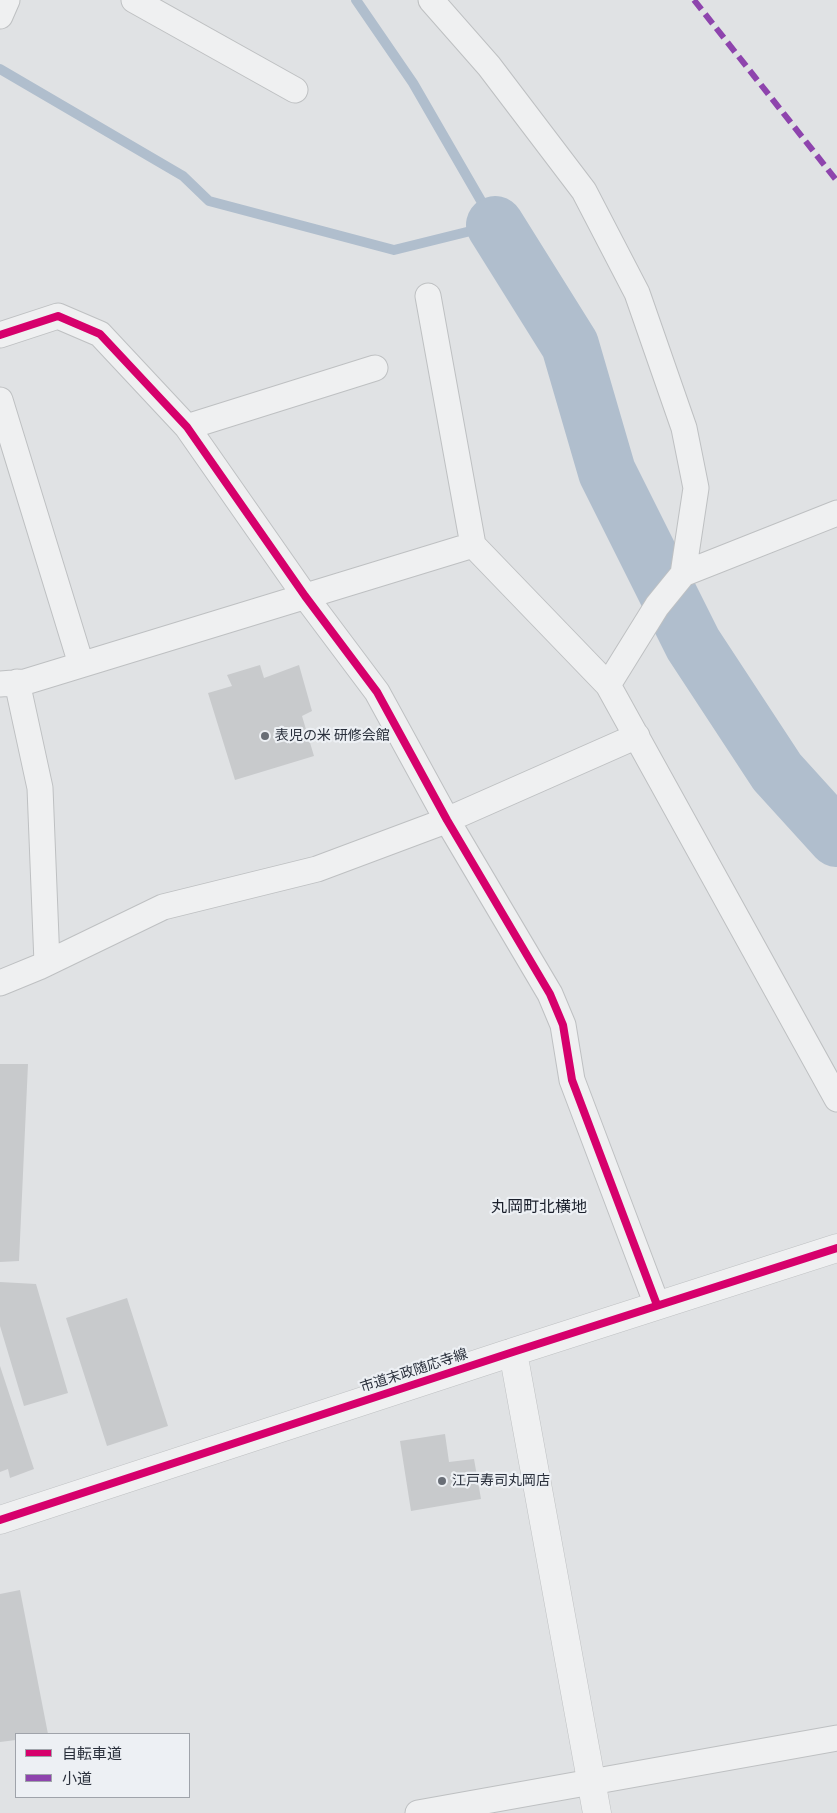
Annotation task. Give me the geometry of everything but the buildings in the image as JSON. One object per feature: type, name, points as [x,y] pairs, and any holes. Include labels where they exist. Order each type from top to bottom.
[{"type":"street","points":[[134,0],[295,90]]},
{"type":"street","points":[[431,0],[489,66],[584,192],[638,293],[684,428],[696,488],[682,574],[657,606],[608,685]]},
{"type":"street","points":[[428,296],[473,545],[608,685],[837,1099]]},
{"type":"street","points":[[0,336],[58,316],[100,334],[187,427],[305,596],[377,692],[447,820],[550,994],[563,1025],[572,1080],[658,1305]]},
{"type":"street","points":[[187,427],[376,368]]},
{"type":"street","points":[[0,400],[81,664]]},
{"type":"street","points":[[682,574],[837,514]]},
{"type":"street","points":[[47,963],[40,788],[9,683],[25,682],[473,545]]},
{"type":"street","points":[[0,983],[47,963],[162,906],[317,869],[447,820],[637,736]]},
{"type":"street","name":"市道末政随応寺線","points":[[0,1520],[837,1248]]},
{"type":"street","points":[[514,1352],[597,1813]]},
{"type":"street","points":[[418,1813],[837,1738]]},
{"type":"waterway","points":[[0,69],[183,176],[209,201],[394,250],[495,225],[413,83],[356,0]]},
{"type":"waterway","points":[[495,225],[570,345],[607,472],[693,644],[777,772],[837,838]]},
{"type":"marked path","points":[[694,0],[837,181]]},
{"type":"cycle path","points":[[0,335],[58,316],[100,334],[187,427],[305,596],[377,692],[447,820],[550,994],[563,1025],[572,1080],[657,1305]]},
{"type":"cycle path","points":[[0,1520],[837,1248]]},
{"type":"place","name":"表児の米 研修会館","points":[[265,736]]},
{"type":"place","name":"江戸寿司丸岡店","points":[[442,1481]]},
{"type":"district","name":"丸岡町北横地","points":[[539,1208]]}]
